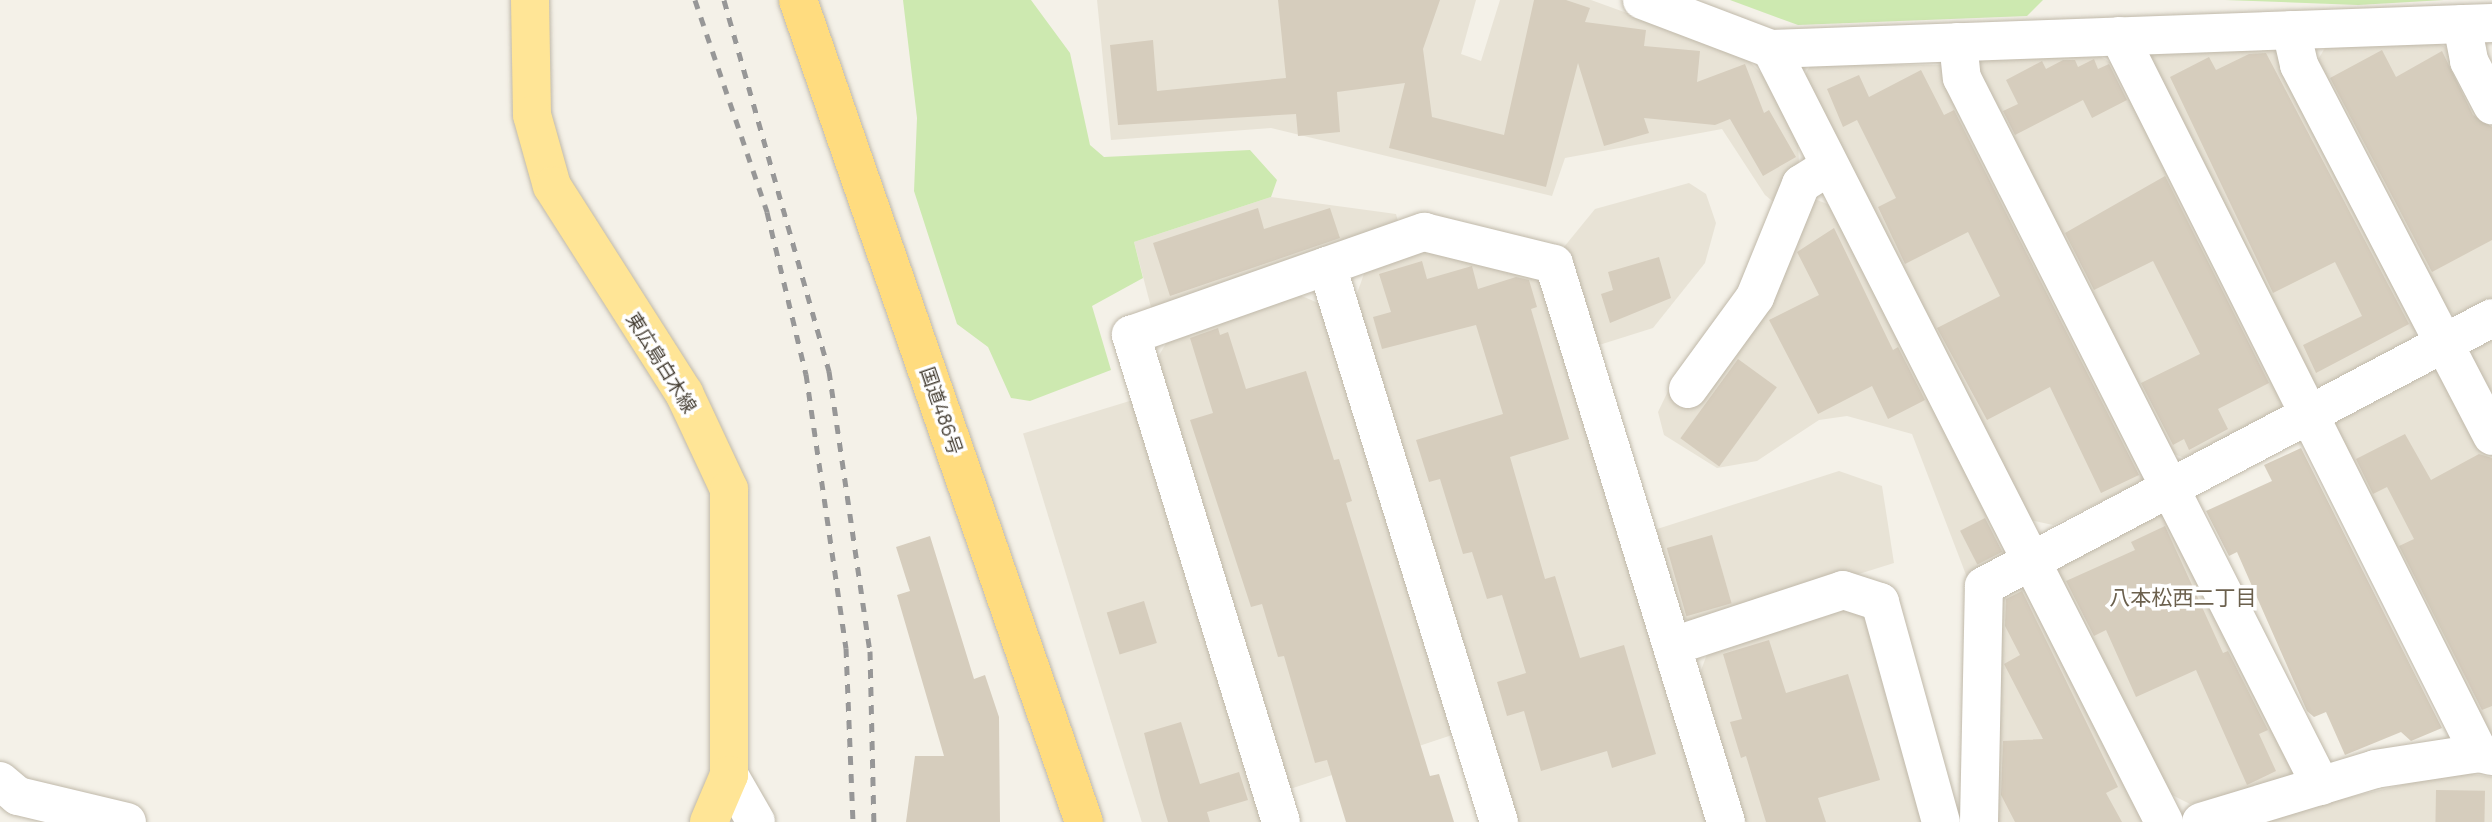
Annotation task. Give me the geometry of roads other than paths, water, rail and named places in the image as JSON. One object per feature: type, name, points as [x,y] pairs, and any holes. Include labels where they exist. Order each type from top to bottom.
[{"type":"highway","name":"国道486号","points":[[803,2],[1084,822]]},
{"type":"main road","name":"東広島白木線","points":[[530,0],[532,116],[552,186],[684,393],[729,489],[729,775],[709,822]]},
{"type":"street","points":[[1642,0],[1771,49],[2477,23],[2469,61],[2492,105]]},
{"type":"street","points":[[2291,30],[2299,65],[2492,436]]},
{"type":"street","points":[[2119,36],[2308,413],[2485,755],[2375,769],[2201,822]]},
{"type":"street","points":[[1958,42],[1962,78],[2321,786]]},
{"type":"street","points":[[1771,49],[1828,167],[2031,558],[2164,822]]},
{"type":"street","points":[[1688,389],[1755,297],[1801,184],[1828,167]]},
{"type":"street","points":[[1281,822],[1131,335],[1424,232],[1554,264],[1674,646],[1726,822]]},
{"type":"street","points":[[1327,266],[1499,822]]},
{"type":"street","points":[[1979,822],[1984,586],[2031,558],[2492,317]]},
{"type":"street","points":[[1674,646],[1843,590],[1880,602],[1941,822]]},
{"type":"street","points":[[729,775],[756,822]]},
{"type":"street","points":[[0,781],[18,796],[127,822]]},
{"type":"railway","points":[[695,0],[767,212],[806,374],[846,648],[853,822]]},
{"type":"railway","points":[[724,0],[829,371],[870,651],[874,822]]},
{"type":"district","name":"八本松西二丁目","points":[[2183,597]]}]
